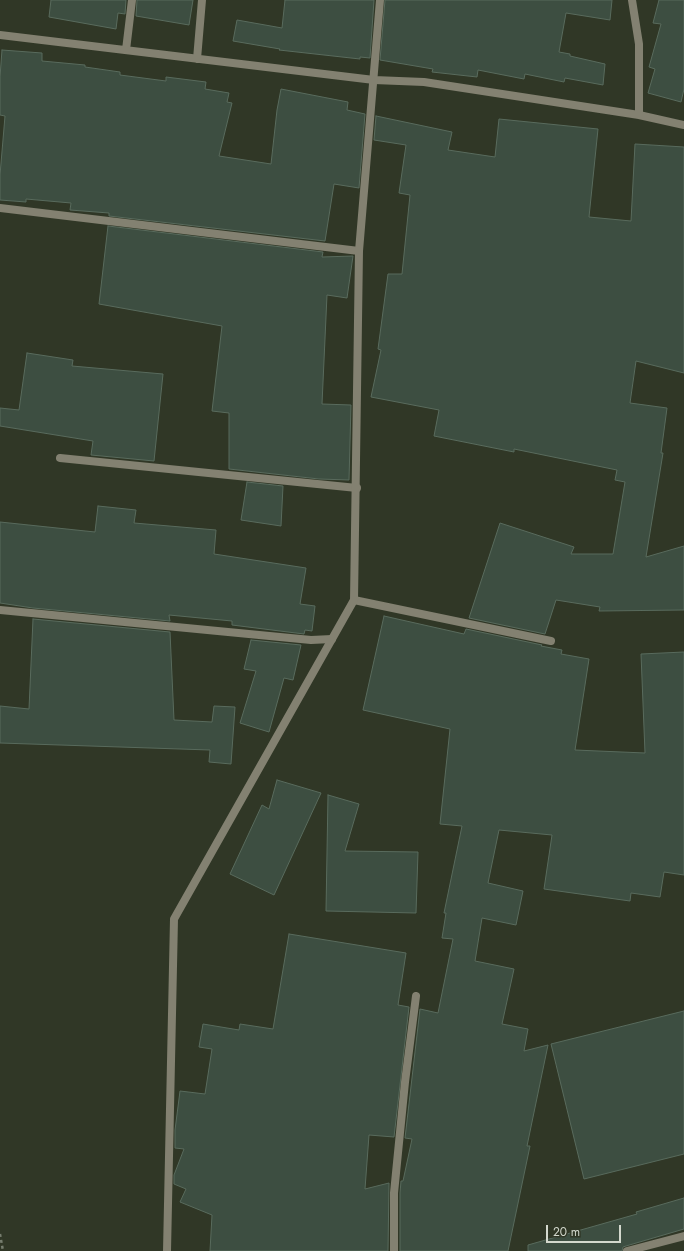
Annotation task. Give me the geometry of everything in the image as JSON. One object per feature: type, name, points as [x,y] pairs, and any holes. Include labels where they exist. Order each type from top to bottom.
[{"type":"street","points":[[126,50],[132,0]]},
{"type":"street","points":[[197,59],[202,0]]},
{"type":"street","points":[[167,1251],[174,919],[354,600],[357,488],[359,251],[380,0]]},
{"type":"street","points":[[632,0],[638,44],[639,115]]},
{"type":"street","points":[[0,35],[374,80],[424,82],[639,115],[684,125]]},
{"type":"street","points":[[0,208],[359,251]]},
{"type":"street","points":[[60,458],[357,488]]},
{"type":"street","points":[[354,600],[551,641]]},
{"type":"street","points":[[0,610],[311,640],[332,639]]},
{"type":"street","points":[[394,1251],[394,1193],[405,1082],[416,996]]},
{"type":"street","points":[[627,1251],[684,1236]]},
{"type":"path","points":[[0,1234],[3,1251]]},
{"type":"building","points":[[51,0],[126,0],[125,14],[118,13],[116,29],[49,17]]},
{"type":"building","points":[[137,0],[193,0],[189,25],[136,16]]},
{"type":"building","points":[[285,0],[374,0],[370,58],[360,57],[360,59],[279,50],[280,49],[233,41],[237,20],[282,28]]},
{"type":"building","points":[[385,0],[612,0],[610,20],[566,13],[559,52],[605,64],[603,85],[565,78],[564,82],[525,74],[524,79],[478,70],[477,77],[432,72],[433,69],[380,60]]},
{"type":"building","points":[[659,0],[684,0],[684,89],[681,102],[648,93],[655,69],[649,67],[661,24],[653,23]]},
{"type":"building","points":[[2,50],[42,53],[42,61],[85,65],[85,67],[120,72],[120,75],[166,81],[166,77],[206,82],[205,89],[229,93],[227,102],[232,103],[219,156],[271,164],[281,89],[348,102],[347,110],[365,114],[359,188],[334,184],[325,241],[109,216],[109,213],[70,210],[71,203],[26,199],[26,202],[0,200],[0,175],[5,116],[0,115]]},
{"type":"building","points":[[376,116],[452,132],[448,150],[495,157],[499,119],[598,129],[589,217],[631,221],[635,144],[684,147],[684,373],[636,361],[630,403],[667,408],[661,453],[663,453],[646,557],[684,546],[684,610],[599,611],[600,607],[556,600],[545,634],[469,618],[500,523],[574,547],[571,554],[613,554],[625,482],[615,480],[617,470],[514,449],[514,452],[434,436],[439,410],[371,397],[381,350],[378,349],[388,274],[402,274],[410,195],[399,193],[406,145],[374,140]]},
{"type":"building","points":[[108,226],[323,252],[322,257],[353,256],[347,298],[327,295],[322,404],[351,405],[349,480],[319,479],[229,469],[229,413],[212,411],[222,326],[99,304]]},
{"type":"building","points":[[27,353],[73,360],[72,366],[163,374],[154,461],[91,455],[93,441],[0,426],[0,408],[19,410]]},
{"type":"building","points":[[247,482],[283,486],[281,526],[241,520]]},
{"type":"building","points":[[98,506],[136,510],[134,523],[216,530],[214,554],[306,568],[300,604],[315,606],[312,631],[305,630],[304,634],[232,625],[232,621],[169,615],[170,621],[33,608],[0,603],[0,522],[95,532]]},
{"type":"building","points":[[384,616],[464,634],[466,629],[542,645],[541,646],[562,650],[561,654],[589,659],[575,750],[645,753],[641,654],[684,652],[684,875],[664,872],[660,897],[631,893],[630,901],[544,889],[552,835],[499,830],[488,883],[523,891],[516,925],[482,918],[475,961],[514,969],[502,1024],[528,1029],[524,1051],[548,1045],[527,1146],[530,1146],[508,1251],[400,1251],[400,1193],[401,1181],[403,1181],[412,1139],[405,1138],[420,1009],[438,1013],[453,939],[442,938],[446,913],[444,913],[462,826],[440,824],[450,729],[363,710]]},
{"type":"building","points":[[33,619],[170,632],[174,720],[212,722],[214,706],[235,707],[231,764],[209,762],[210,750],[0,743],[0,706],[29,709]]},
{"type":"building","points":[[251,640],[301,645],[293,680],[284,678],[269,732],[240,723],[256,671],[244,669]]},
{"type":"building","points":[[277,780],[321,793],[274,895],[230,874],[262,805],[269,809]]},
{"type":"building","points":[[328,795],[359,804],[345,851],[418,852],[416,913],[326,911]]},
{"type":"building","points":[[289,934],[406,953],[398,1005],[409,1007],[394,1137],[369,1135],[365,1189],[389,1183],[388,1251],[210,1251],[212,1215],[180,1202],[186,1189],[174,1184],[174,1175],[184,1149],[175,1148],[175,1130],[180,1091],[205,1094],[212,1049],[199,1047],[203,1024],[239,1030],[240,1024],[273,1029]]},
{"type":"building","points":[[684,1011],[684,1154],[584,1179],[551,1044]]},
{"type":"building","points":[[684,1198],[684,1229],[623,1247],[622,1251],[528,1251],[528,1245],[637,1214],[636,1212]]}]
